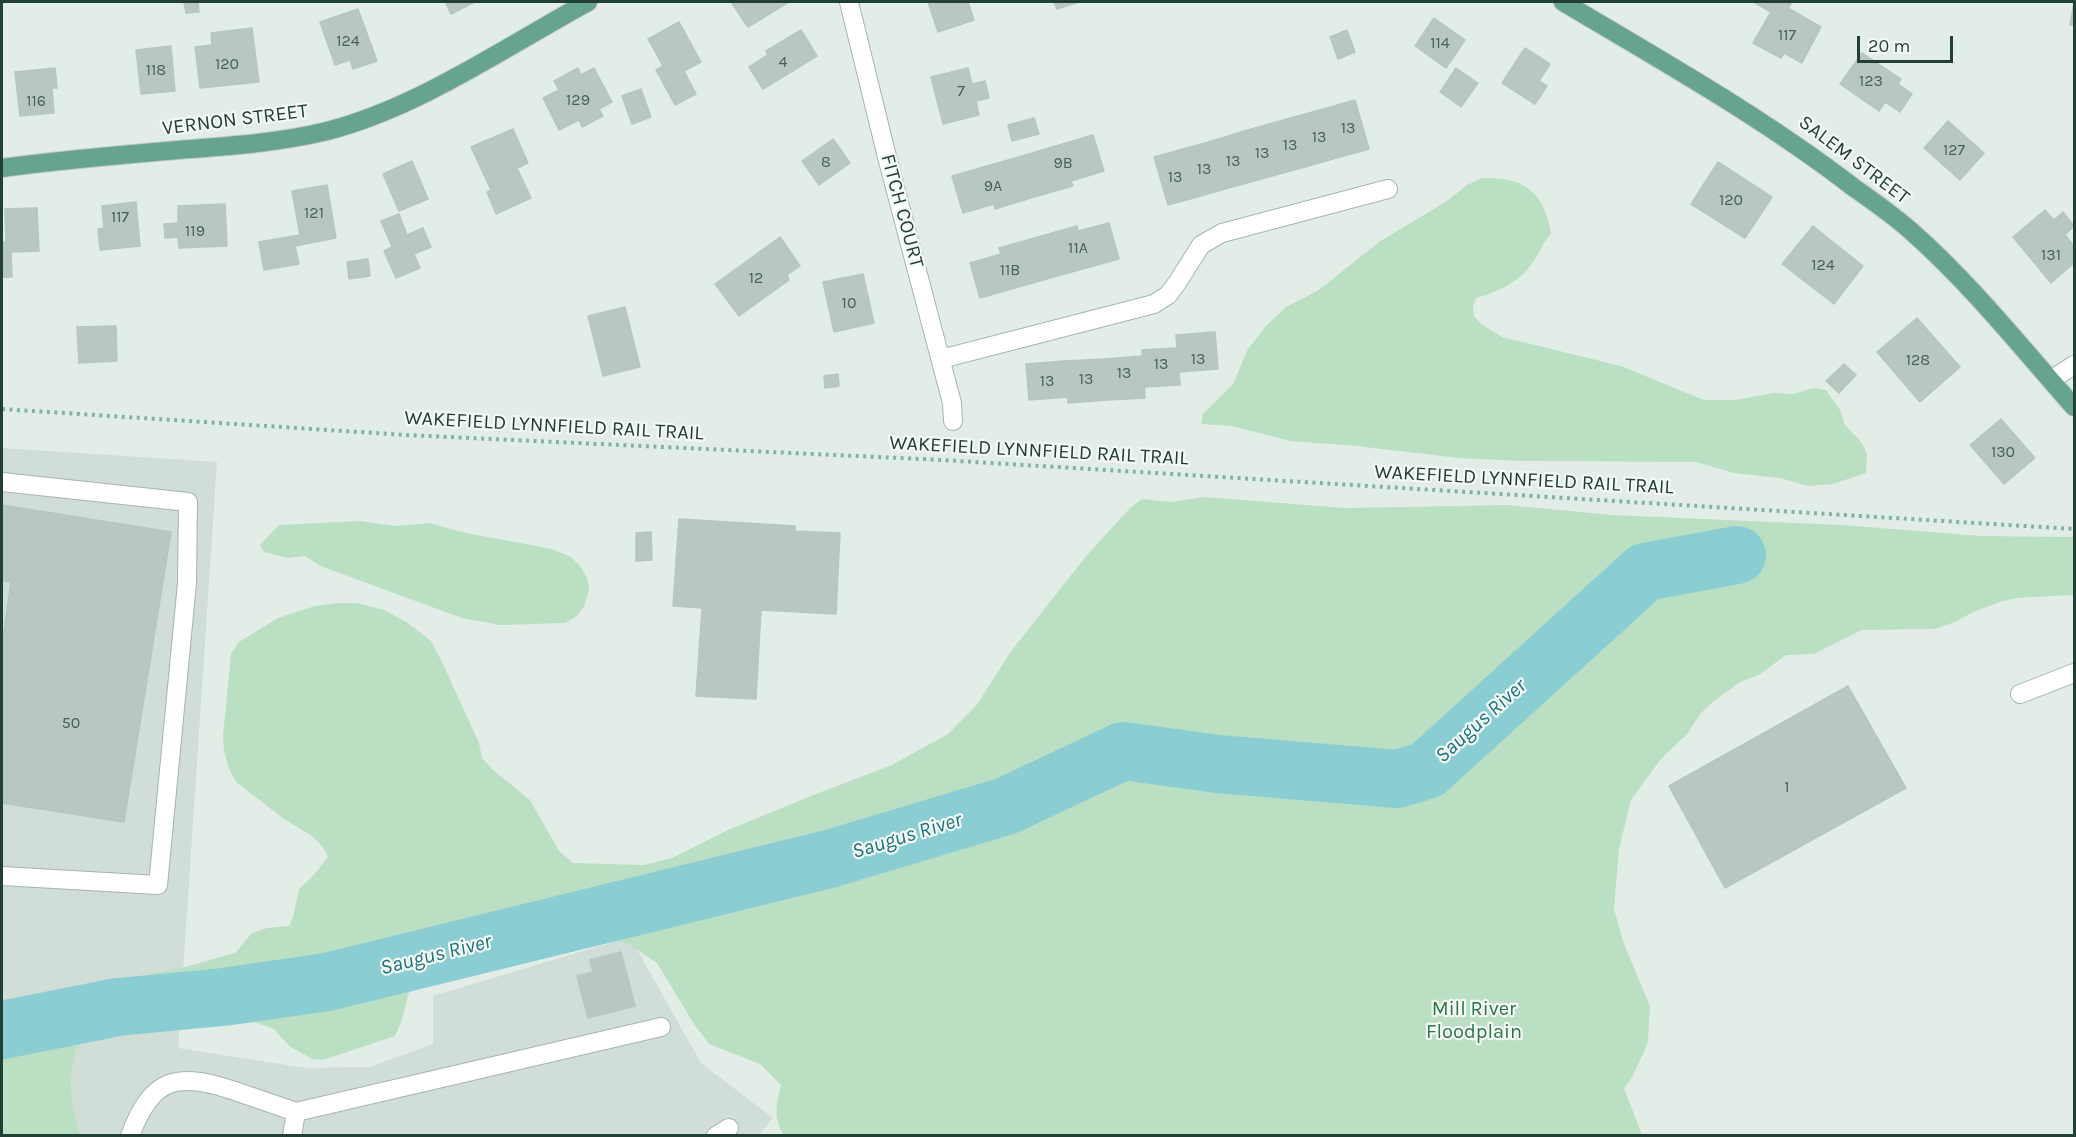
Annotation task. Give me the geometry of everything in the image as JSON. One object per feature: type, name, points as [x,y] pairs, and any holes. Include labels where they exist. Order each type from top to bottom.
[{"type":"main road","name":"VERNON STREET","points":[[2,168],[265,143],[328,130],[403,103],[588,2]]},
{"type":"main road","name":"SALEM STREET","points":[[1563,2],[1768,125],[1910,230],[1957,275],[2074,406]]},
{"type":"street","name":"FITCH COURT","points":[[849,2],[952,403],[953,422]]},
{"type":"street","points":[[941,359],[1154,304],[1168,295],[1201,245],[1208,239],[1222,233],[1388,189]]},
{"type":"street","points":[[2051,380],[2074,365]]},
{"type":"street","points":[[2,482],[188,502],[187,583],[158,885],[2,876]]},
{"type":"street","points":[[2020,694],[2074,673]]},
{"type":"street","points":[[130,1136],[141,1109],[153,1094],[170,1083],[190,1080],[209,1083],[296,1112],[662,1027]]},
{"type":"street","points":[[292,1136],[296,1112]]},
{"type":"path","name":"WAKEFIELD LYNNFIELD RAIL TRAIL","points":[[2,409],[406,435],[942,460],[2074,529]]},
{"type":"shaded area","points":[[2,448],[217,462],[178,1048],[306,1068],[370,1067],[433,1044],[433,996],[630,937],[701,1063],[773,1118],[759,1135],[2,1135]]},
{"type":"green space","points":[[1482,178],[1510,180],[1530,190],[1543,207],[1551,234],[1530,266],[1517,279],[1502,289],[1476,298],[1473,307],[1474,316],[1481,324],[1502,337],[1621,366],[1704,400],[1735,400],[1774,393],[1793,394],[1813,388],[1826,390],[1840,410],[1845,425],[1862,443],[1867,454],[1866,473],[1833,484],[1808,486],[1780,478],[1734,473],[1696,462],[1521,461],[1459,458],[1290,441],[1232,426],[1201,424],[1203,414],[1233,384],[1248,349],[1266,326],[1286,307],[1319,290],[1379,242],[1447,201],[1467,185]]},
{"type":"green space","name":"Mill River Floodplain","points":[[1204,497],[1345,508],[1508,505],[1612,515],[1842,525],[1981,536],[2074,537],[2074,595],[2016,598],[1973,612],[1935,629],[1862,630],[1814,654],[1786,655],[1759,675],[1740,682],[1714,701],[1700,714],[1688,733],[1661,759],[1631,800],[1619,849],[1614,909],[1624,944],[1650,1006],[1648,1041],[1631,1079],[1624,1088],[1642,1135],[784,1135],[778,1123],[776,1111],[781,1085],[760,1064],[709,1044],[694,1024],[657,963],[629,944],[597,938],[550,942],[450,969],[411,984],[402,1020],[395,1036],[323,1060],[312,1059],[289,1046],[274,1029],[225,1015],[134,1023],[96,1032],[85,1038],[76,1049],[70,1078],[79,1135],[2,1135],[2,1006],[181,968],[235,953],[252,933],[267,928],[289,926],[299,889],[328,857],[323,847],[312,836],[284,819],[236,782],[229,769],[224,751],[223,736],[231,654],[239,642],[278,618],[315,606],[357,603],[384,610],[408,623],[431,641],[479,743],[482,758],[530,800],[559,851],[573,863],[644,865],[672,858],[728,830],[892,765],[948,734],[976,706],[1012,650],[1087,555],[1131,507],[1142,499],[1171,502]]},
{"type":"green space","points":[[360,521],[395,526],[430,523],[461,532],[552,549],[571,557],[581,567],[587,578],[589,589],[584,607],[577,616],[565,623],[500,625],[462,618],[323,567],[304,556],[288,558],[264,552],[260,545],[279,525]]},
{"type":"building","points":[[184,2],[198,2],[199,12],[186,13]]},
{"type":"building","points":[[445,2],[475,2],[451,14]]},
{"type":"building","points":[[731,2],[789,2],[748,27]]},
{"type":"building","points":[[928,2],[968,2],[974,20],[938,32]]},
{"type":"building","points":[[1054,2],[1079,2],[1057,9]]},
{"type":"building","points":[[1756,2],[1792,2],[1788,8],[1821,27],[1802,63],[1784,53],[1781,58],[1753,43],[1771,12]]},
{"type":"building","points":[[2074,2],[2074,25],[2070,25]]},
{"type":"building","points":[[358,9],[377,61],[353,69],[350,60],[335,65],[320,22]]},
{"type":"building","points":[[1434,18],[1465,40],[1446,68],[1415,46]]},
{"type":"building","points":[[679,22],[701,62],[684,71],[696,94],[675,105],[656,70],[663,66],[648,39]]},
{"type":"building","points":[[252,28],[259,82],[200,88],[195,47],[212,45],[211,33]]},
{"type":"building","points":[[801,30],[817,56],[763,89],[749,67],[768,55],[766,51]]},
{"type":"building","points":[[1347,30],[1355,52],[1338,59],[1330,37]]},
{"type":"building","points":[[171,46],[175,91],[141,94],[136,50]]},
{"type":"building","points":[[1525,48],[1550,64],[1539,81],[1547,86],[1535,104],[1502,83]]},
{"type":"building","points":[[1862,53],[1901,79],[1898,84],[1912,94],[1900,112],[1885,102],[1879,111],[1840,84]]},
{"type":"building","points":[[55,68],[57,88],[52,88],[54,113],[20,116],[15,72]]},
{"type":"building","points":[[578,68],[581,75],[594,68],[612,102],[599,109],[603,116],[582,127],[579,120],[559,130],[543,98],[559,90],[554,81]]},
{"type":"building","points":[[968,68],[972,84],[985,81],[989,98],[976,101],[979,115],[943,124],[931,77]]},
{"type":"building","points":[[1456,68],[1478,83],[1461,107],[1440,92]]},
{"type":"building","points":[[641,89],[651,117],[632,124],[622,96]]},
{"type":"building","points":[[1355,100],[1369,149],[1340,157],[1327,108]]},
{"type":"building","points":[[1327,108],[1340,157],[1312,165],[1298,116]]},
{"type":"building","points":[[1298,116],[1312,165],[1283,173],[1269,124]]},
{"type":"building","points":[[1034,118],[1039,134],[1012,141],[1008,125]]},
{"type":"building","points":[[1948,121],[1984,153],[1960,180],[1924,148]]},
{"type":"building","points":[[1269,124],[1283,173],[1254,181],[1241,132]]},
{"type":"building","points":[[513,129],[528,163],[517,168],[531,198],[496,214],[487,192],[491,190],[471,147]]},
{"type":"building","points":[[1241,132],[1254,181],[1225,189],[1212,141]]},
{"type":"building","points":[[1093,135],[1104,171],[1071,181],[1073,186],[1034,197],[1022,156]]},
{"type":"building","points":[[833,139],[850,163],[819,185],[802,161]]},
{"type":"building","points":[[1212,141],[1225,189],[1197,197],[1183,149]]},
{"type":"building","points":[[1183,149],[1197,197],[1168,205],[1154,157]]},
{"type":"building","points":[[1022,156],[1034,197],[995,209],[994,204],[963,213],[952,176]]},
{"type":"building","points":[[412,161],[428,199],[399,211],[383,174]]},
{"type":"building","points":[[1718,162],[1772,197],[1745,238],[1691,204]]},
{"type":"building","points":[[327,185],[336,238],[295,246],[299,264],[264,270],[259,242],[300,235],[292,191]]},
{"type":"building","points":[[136,202],[140,246],[100,250],[98,229],[104,228],[102,206]]},
{"type":"building","points":[[225,204],[227,246],[179,248],[178,237],[165,238],[164,224],[178,223],[178,206]]},
{"type":"building","points":[[37,208],[39,251],[11,252],[12,277],[2,277],[2,242],[6,242],[5,209]]},
{"type":"building","points":[[2045,210],[2054,220],[2063,212],[2074,226],[2065,235],[2074,246],[2074,263],[2051,283],[2013,237]]},
{"type":"building","points":[[399,214],[407,235],[423,228],[431,247],[414,254],[420,268],[396,278],[384,251],[392,247],[381,221]]},
{"type":"building","points":[[1109,223],[1119,259],[1050,278],[1038,237],[1077,226],[1078,231]]},
{"type":"building","points":[[1813,226],[1863,266],[1834,304],[1782,264]]},
{"type":"building","points":[[780,237],[800,266],[787,275],[789,280],[739,316],[715,284]]},
{"type":"building","points":[[1038,237],[1050,278],[980,298],[970,263],[1001,254],[999,248]]},
{"type":"building","points":[[368,259],[370,276],[349,279],[347,262]]},
{"type":"building","points":[[863,274],[874,323],[834,332],[823,282]]},
{"type":"building","points":[[625,307],[640,367],[603,376],[588,316]]},
{"type":"building","points":[[1917,318],[1960,367],[1920,402],[1877,352]]},
{"type":"building","points":[[116,326],[117,361],[79,363],[77,327]]},
{"type":"building","points":[[1215,332],[1218,369],[1179,372],[1176,335]]},
{"type":"building","points":[[1177,348],[1180,385],[1144,387],[1142,350]]},
{"type":"building","points":[[1143,356],[1145,398],[1107,400],[1104,359]]},
{"type":"building","points":[[1104,359],[1107,400],[1068,403],[1065,361]]},
{"type":"building","points":[[1065,361],[1068,397],[1029,400],[1026,364]]},
{"type":"building","points":[[1844,364],[1856,375],[1839,393],[1826,381]]},
{"type":"building","points":[[838,374],[839,386],[825,388],[824,376]]},
{"type":"building","points":[[2001,419],[2035,458],[2004,484],[1970,445]]},
{"type":"building","points":[[2,505],[171,532],[124,822],[2,803],[2,644],[11,582],[2,581]]},
{"type":"building","points":[[679,519],[795,526],[795,531],[840,533],[836,614],[761,610],[756,699],[696,696],[702,608],[673,606]]},
{"type":"building","points":[[651,532],[652,560],[636,561],[636,533]]},
{"type":"building","points":[[1848,686],[1906,788],[1725,888],[1669,786]]},
{"type":"building","points":[[621,952],[635,1006],[588,1018],[577,976],[593,972],[590,960]]},
{"type":"waterway","name":"Saugus River","points":[[2,1030],[118,1007],[223,997],[327,982],[829,859],[1006,806],[1123,751],[1218,764],[1397,779],[1427,770],[1645,572],[1737,555]]}]
